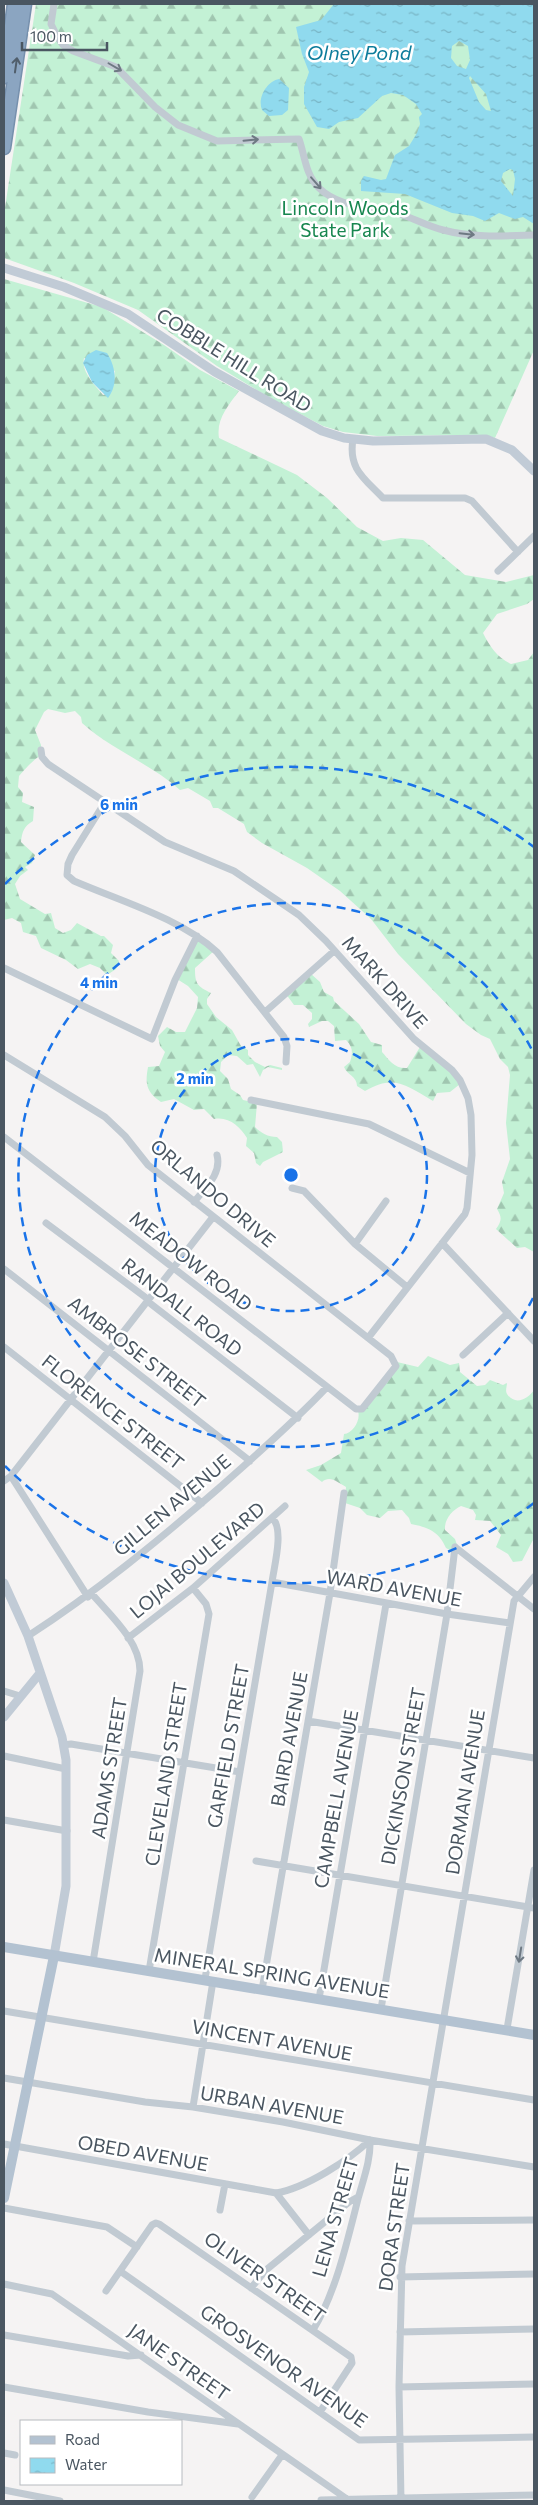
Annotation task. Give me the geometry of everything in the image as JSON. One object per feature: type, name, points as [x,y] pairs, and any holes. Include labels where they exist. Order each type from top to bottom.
[{"type":"highway","points":[[4,77],[14,4]]},
{"type":"highway","points":[[4,148],[25,4]]},
{"type":"main road","name":"MINERAL SPRING AVENUE","points":[[4,1947],[534,2035]]},
{"type":"main road","points":[[4,2198],[9,2145],[27,2082],[54,1956]]},
{"type":"street","points":[[54,4],[51,24],[58,38],[64,44],[72,51],[116,67],[133,82],[155,107],[178,125],[217,141],[299,139],[306,168],[312,179],[318,187],[342,203],[396,213],[435,228],[462,234],[491,236],[534,235]]},
{"type":"street","name":"COBBLE HILL ROAD","points":[[4,268],[64,287],[122,310],[249,392],[322,431],[353,439],[373,441],[486,439],[512,450],[534,471]]},
{"type":"street","points":[[353,439],[351,452],[353,463],[359,473],[382,498],[465,498],[472,500],[518,552]]},
{"type":"street","points":[[498,571],[534,536]]},
{"type":"street","name":"MARK DRIVE","points":[[41,750],[43,760],[48,764],[166,842],[228,868],[263,890],[311,925],[414,1039],[438,1058],[460,1080],[468,1098],[471,1115],[470,1173],[465,1214],[368,1338]]},
{"type":"street","points":[[105,802],[72,855],[68,864],[67,874],[74,881],[197,936],[217,952],[284,1037],[287,1046],[286,1062]]},
{"type":"street","points":[[4,968],[152,1038],[175,980],[197,936]]},
{"type":"street","points":[[265,1012],[334,951]]},
{"type":"street","name":"ORLANDO DRIVE","points":[[4,1055],[104,1117],[125,1136],[148,1165],[391,1356],[396,1366],[360,1410]]},
{"type":"street","points":[[251,1100],[369,1124],[470,1173]]},
{"type":"street","name":"MEADOW ROAD","points":[[4,1137],[326,1386],[360,1410]]},
{"type":"street","points":[[194,1202],[217,1171],[219,1164],[217,1155]]},
{"type":"street","points":[[292,1188],[304,1191],[355,1244],[407,1287]]},
{"type":"street","points":[[355,1244],[386,1201]]},
{"type":"street","points":[[4,1481],[11,1476],[213,1217]]},
{"type":"street","name":"RANDALL ROAD","points":[[46,1223],[298,1418]]},
{"type":"street","points":[[442,1243],[534,1340]]},
{"type":"street","name":"AMBROSE STREET","points":[[4,1269],[250,1461]]},
{"type":"street","points":[[463,1355],[508,1313]]},
{"type":"street","name":"FLORENCE STREET","points":[[4,1347],[202,1503]]},
{"type":"street","name":"GILLEN AVENUE","points":[[28,1636],[90,1595],[202,1503],[298,1418],[326,1386]]},
{"type":"street","name":"ADAMS STREET","points":[[11,1476],[90,1595],[128,1638],[140,1660],[140,1676],[128,1754],[93,1962]]},
{"type":"street","name":"BAIRD AVENUE","points":[[262,1990],[330,1594],[344,1493]]},
{"type":"street","name":"LOJAI BOULEVARD","points":[[128,1638],[193,1588],[285,1506]]},
{"type":"street","name":"GARFIELD STREET","points":[[194,2107],[204,2045],[209,1980],[279,1532],[277,1523],[272,1519]]},
{"type":"street","name":"DICKINSON STREET","points":[[381,2010],[447,1614],[455,1561],[454,1547],[517,1595]]},
{"type":"street","name":"DORMAN AVENUE","points":[[443,2019],[510,1624],[517,1595],[534,1577]]},
{"type":"street","name":"WARD AVENUE","points":[[272,1582],[386,1604],[510,1624]]},
{"type":"street","points":[[4,1583],[28,1636],[63,1745],[66,1769],[66,1886],[54,1956]]},
{"type":"street","name":"CLEVELAND STREET","points":[[149,1971],[209,1614],[206,1604],[193,1588]]},
{"type":"street","points":[[517,1595],[534,1609]]},
{"type":"street","name":"CAMPBELL AVENUE","points":[[319,1999],[386,1604]]},
{"type":"street","points":[[4,1717],[40,1673]]},
{"type":"street","points":[[4,1690],[20,1696]]},
{"type":"street","points":[[308,1721],[534,1758]]},
{"type":"street","points":[[63,1745],[71,1744],[240,1772]]},
{"type":"street","points":[[4,1756],[66,1769]]},
{"type":"street","points":[[4,1820],[67,1831]]},
{"type":"street","points":[[256,1861],[531,1908]]},
{"type":"street","points":[[508,2030],[531,1908],[534,1870]]},
{"type":"street","name":"VINCENT AVENUE","points":[[4,2011],[40,2019],[534,2100]]},
{"type":"street","name":"DORA STREET","points":[[401,2499],[400,2277],[443,2019]]},
{"type":"street","name":"URBAN AVENUE","points":[[4,2078],[145,2102],[194,2107],[284,2122],[370,2140],[422,2147],[534,2167]]},
{"type":"street","name":"OBED AVENUE","points":[[9,2145],[276,2193],[296,2187],[315,2178],[370,2140]]},
{"type":"street","name":"LENA STREET","points":[[313,2330],[324,2309],[358,2197],[371,2150],[370,2140]]},
{"type":"street","points":[[220,2210],[225,2184]]},
{"type":"street","points":[[276,2193],[309,2235]]},
{"type":"street","points":[[251,2288],[266,2270],[349,2202],[358,2197]]},
{"type":"street","points":[[4,2208],[104,2226],[137,2247],[106,2291]]},
{"type":"street","points":[[409,2222],[534,2220]]},
{"type":"street","name":"OLIVER STREET","points":[[137,2247],[156,2222],[351,2357],[353,2360],[320,2412]]},
{"type":"street","name":"GROSVENOR AVENUE","points":[[120,2271],[359,2440],[534,2437]]},
{"type":"street","points":[[400,2277],[534,2274]]},
{"type":"street","name":"JANE STREET","points":[[4,2284],[52,2294],[326,2486],[347,2498]]},
{"type":"street","points":[[400,2332],[534,2329]]},
{"type":"street","points":[[4,2335],[128,2356],[141,2355]]},
{"type":"street","points":[[399,2387],[534,2384]]},
{"type":"street","points":[[4,2388],[148,2412],[239,2424]]},
{"type":"street","points":[[4,2453],[15,2455]]},
{"type":"street","points":[[252,2498],[282,2455]]},
{"type":"street","points":[[326,2486],[321,2500],[534,2495]]},
{"type":"street","points":[[4,2490],[60,2501]]},
{"type":"green space","name":"Lincoln Woods State Park","points":[[36,4],[534,4],[534,350],[495,438],[486,435],[377,436],[343,432],[323,426],[270,398],[217,366],[138,310],[74,283],[4,258],[4,214]]},
{"type":"green space","points":[[4,279],[102,307],[164,345],[200,370],[239,391],[221,419],[219,438],[297,475],[327,498],[357,527],[383,541],[401,538],[423,540],[465,575],[506,582],[534,575],[534,599],[527,604],[497,614],[483,633],[494,651],[511,664],[528,660],[534,652],[534,1252],[525,1247],[517,1248],[496,1229],[501,1219],[497,1209],[504,1193],[502,1182],[510,1159],[506,1123],[510,1075],[508,1067],[500,1059],[490,1039],[466,1024],[398,954],[371,919],[340,891],[307,868],[262,843],[247,832],[244,824],[218,808],[213,808],[210,801],[188,788],[180,790],[157,772],[94,733],[82,723],[81,717],[75,711],[65,713],[48,709],[44,712],[35,730],[41,745],[41,755],[19,776],[18,787],[23,793],[22,802],[34,807],[33,821],[24,830],[21,842],[35,855],[32,863],[25,867],[28,870],[20,876],[15,884],[20,899],[45,914],[51,913],[55,928],[63,933],[71,930],[77,923],[104,936],[113,945],[111,953],[119,961],[116,969],[107,975],[100,968],[90,964],[78,969],[66,960],[41,948],[36,936],[23,932],[21,923],[12,918],[4,920]],"holes":[[[84,358],[115,371],[111,393],[103,395],[87,373]]]},
{"type":"green space","points":[[196,939],[214,951],[195,968],[198,984],[211,993],[207,999],[207,1004],[216,1017],[232,1030],[241,1046],[248,1050],[248,1055],[255,1062],[265,1067],[270,1065],[282,1068],[282,1070],[268,1067],[263,1070],[260,1077],[253,1064],[247,1065],[237,1056],[228,1055],[221,1062],[220,1071],[228,1079],[231,1089],[240,1095],[243,1100],[257,1103],[255,1127],[265,1134],[277,1137],[282,1142],[283,1152],[263,1162],[260,1166],[256,1163],[254,1153],[246,1146],[247,1138],[233,1123],[224,1119],[214,1119],[204,1109],[194,1110],[174,1099],[161,1102],[152,1095],[148,1087],[148,1067],[159,1066],[165,1052],[160,1046],[158,1036],[167,1027],[176,1032],[185,1032],[197,1008],[198,997],[188,986],[177,979]]},
{"type":"green space","points":[[310,973],[320,982],[324,992],[333,997],[334,1001],[359,1024],[371,1042],[382,1045],[382,1052],[393,1063],[399,1067],[407,1068],[420,1047],[441,1061],[460,1084],[450,1092],[437,1093],[433,1101],[407,1086],[392,1082],[375,1086],[365,1091],[357,1086],[354,1078],[344,1067],[350,1062],[352,1056],[352,1050],[346,1040],[335,1041],[334,1026],[328,1021],[322,1021],[309,1027],[308,1024],[312,1019],[312,1013],[303,1005],[294,1005],[286,994]]},
{"type":"green space","points":[[428,1356],[450,1365],[459,1363],[460,1372],[477,1386],[485,1385],[490,1380],[503,1385],[507,1383],[506,1393],[514,1400],[525,1398],[534,1390],[534,1538],[522,1561],[513,1562],[508,1554],[496,1547],[501,1535],[490,1521],[475,1520],[476,1515],[473,1510],[461,1506],[447,1519],[445,1530],[455,1539],[459,1551],[457,1554],[446,1548],[440,1537],[432,1531],[411,1524],[409,1518],[402,1510],[388,1511],[380,1518],[367,1515],[360,1508],[345,1503],[346,1487],[331,1479],[322,1482],[306,1470],[321,1465],[341,1453],[344,1434],[356,1426],[359,1415],[358,1411],[397,1362],[418,1367]]},
{"type":"water","name":"Olney Pond","points":[[334,4],[534,4],[534,224],[523,217],[515,219],[499,213],[485,221],[473,216],[452,213],[405,194],[361,191],[361,181],[364,176],[381,180],[386,179],[395,155],[409,146],[417,133],[420,124],[419,117],[422,114],[416,104],[403,95],[391,93],[382,96],[358,118],[339,122],[329,129],[317,127],[304,104],[304,87],[309,72],[302,54],[296,27],[321,20]],"holes":[[[459,41],[468,46],[470,60],[466,69],[457,66],[451,58],[452,46]],[[470,76],[486,94],[491,111],[486,110],[479,102],[469,78]],[[510,169],[513,170],[515,179],[513,196],[501,181],[503,173]]]},
{"type":"water","points":[[279,79],[289,88],[288,110],[282,115],[269,116],[262,110],[262,95],[271,83]]},
{"type":"water","points":[[96,350],[107,353],[114,370],[113,387],[108,398],[92,382],[83,363],[87,355]]}]
